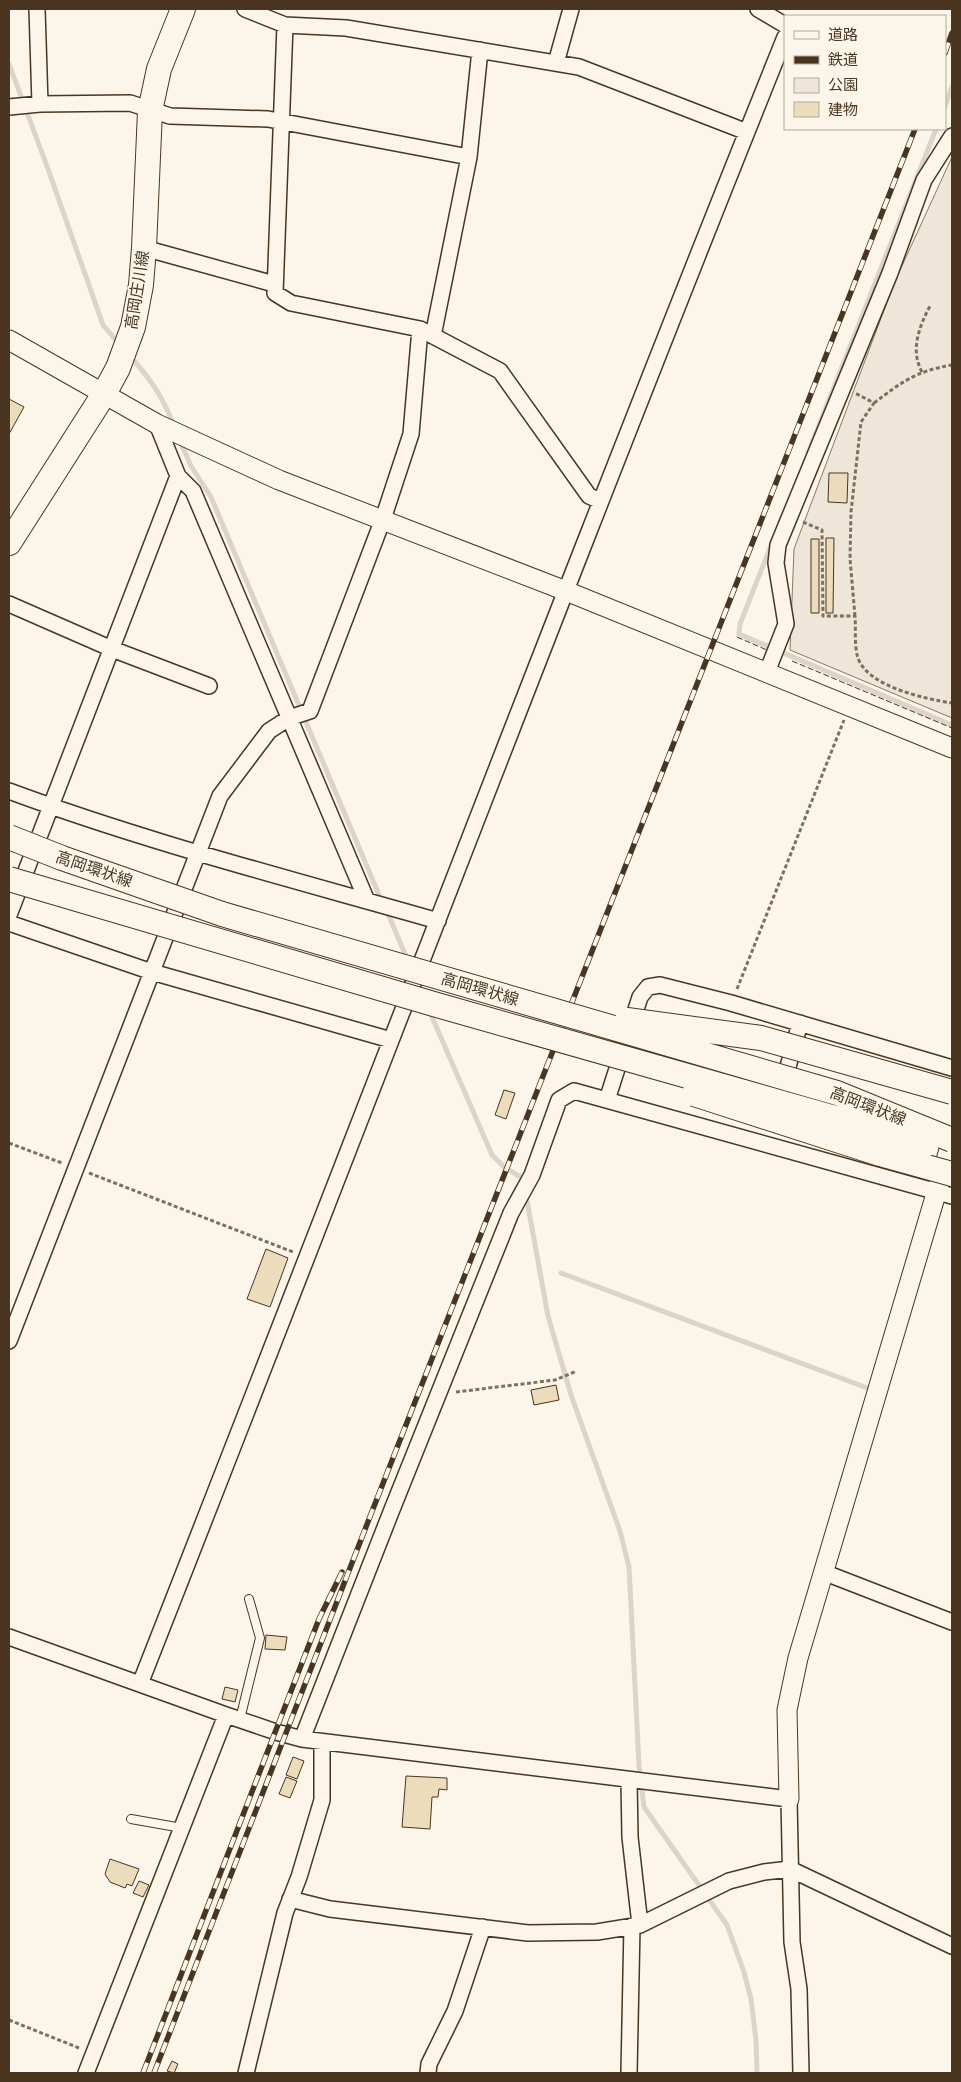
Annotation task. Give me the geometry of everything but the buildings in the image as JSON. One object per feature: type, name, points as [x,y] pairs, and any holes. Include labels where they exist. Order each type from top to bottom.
[{"type":"main road","name":"高岡庄川線","points":[[9,543],[104,394],[118,368],[133,327],[141,285],[144,248],[150,111],[159,69],[183,9]]},
{"type":"main road","name":"高岡環状線","points":[[9,837],[62,858],[222,914],[837,1093],[952,1140]]},
{"type":"main road","name":"高岡環状線","points":[[9,879],[438,1005],[952,1151]]},
{"type":"main road","points":[[438,1005],[740,1110],[880,1154],[952,1174]]},
{"type":"main road","points":[[551,1010],[761,1038],[952,1092]]},
{"type":"street","points":[[37,9],[40,104]]},
{"type":"street","points":[[245,9],[285,25],[346,28],[579,66],[746,132]]},
{"type":"street","points":[[556,63],[571,9]]},
{"type":"street","points":[[758,9],[784,24]]},
{"type":"street","points":[[285,25],[275,293],[291,303],[426,333],[500,371],[589,496],[601,501]]},
{"type":"street","points":[[140,1684],[308,1258],[601,501],[784,39]]},
{"type":"street","points":[[9,1341],[220,796],[269,731],[292,717],[310,711],[383,519],[411,434],[426,333],[469,157],[480,50]]},
{"type":"street","points":[[9,107],[40,104],[130,104],[170,116],[268,120],[469,157]]},
{"type":"street","points":[[767,672],[786,624],[776,563],[778,545],[890,273],[924,180],[952,136]]},
{"type":"street","points":[[144,248],[274,284]]},
{"type":"street","points":[[9,340],[163,427],[279,480],[566,591],[952,748]]},
{"type":"street","points":[[163,427],[178,476],[193,491],[292,717],[367,900]]},
{"type":"street","points":[[9,915],[178,476]]},
{"type":"street","points":[[9,604],[112,649],[209,686]]},
{"type":"street","points":[[9,791],[50,807],[438,921]]},
{"type":"street","points":[[9,923],[152,972],[391,1040]]},
{"type":"street","points":[[607,1100],[640,997],[648,987],[660,985],[732,1003],[952,1068]]},
{"type":"street","points":[[768,1145],[800,1023]]},
{"type":"street","points":[[302,1739],[511,1213],[532,1175],[559,1100],[574,1091],[945,1194]]},
{"type":"street","points":[[801,2073],[799,1989],[792,1942],[787,1710],[798,1658],[823,1572],[945,1194],[952,1140]]},
{"type":"street","points":[[823,1572],[952,1622]]},
{"type":"street","points":[[9,1637],[276,1732],[302,1739],[789,1799]]},
{"type":"street","points":[[86,2073],[182,1828],[233,1717]]},
{"type":"street","points":[[246,2073],[285,1913],[300,1877],[322,1800],[322,1742]]},
{"type":"street","points":[[629,1780],[630,1836],[636,1926],[629,2073]]},
{"type":"street","points":[[290,1899],[330,1909],[528,1933],[598,1932],[636,1926],[729,1881],[764,1872],[790,1869],[952,1946]]},
{"type":"street","points":[[428,2073],[429,2064],[455,2011],[483,1927]]},
{"type":"lane","points":[[233,1717],[260,1638],[249,1600]]},
{"type":"lane","points":[[131,1819],[182,1828]]},
{"type":"path","points":[[922,372],[919,366],[916,342],[922,321],[930,306]]},
{"type":"path","points":[[952,365],[922,372],[900,383],[874,403],[861,422],[851,512],[850,559],[858,658],[870,675],[910,693],[952,703]]},
{"type":"path","points":[[842,386],[874,403]]},
{"type":"path","points":[[790,516],[822,530],[823,616],[855,616]]},
{"type":"path","points":[[732,1003],[850,706]]},
{"type":"path","points":[[9,1143],[308,1258]]},
{"type":"path","points":[[439,1394],[555,1380],[578,1371]]},
{"type":"path","points":[[9,2020],[94,2054]]},
{"type":"green space","points":[[952,157],[952,718],[790,650],[794,549],[895,281]]},
{"type":"waterway","points":[[9,64],[103,325],[119,344]]},
{"type":"waterway","points":[[946,104],[952,86]]},
{"type":"waterway","points":[[808,453],[936,130]]},
{"type":"waterway","points":[[130,356],[155,388],[174,426]]},
{"type":"waterway","points":[[180,441],[191,466],[211,497],[382,902]]},
{"type":"waterway","points":[[772,543],[740,624],[739,634],[952,725]]},
{"type":"waterway","points":[[386,909],[408,961]]},
{"type":"waterway","points":[[429,1010],[492,1155],[504,1167],[522,1178],[523,1184]]},
{"type":"waterway","points":[[526,1195],[548,1316],[571,1395],[620,1531],[629,1567],[639,1766],[644,1807],[727,1925],[744,1972],[751,1999],[756,2040],[757,2073]]},
{"type":"waterway","points":[[561,1273],[870,1389]]},
{"type":"railway","points":[[946,50],[952,33]]},
{"type":"railway","points":[[154,2073],[371,1514],[915,130]]},
{"type":"railway","points":[[143,2073],[319,1619],[342,1572]]},
{"type":"fence","points":[[737,637],[767,650]]},
{"type":"fence","points":[[792,661],[952,728]]}]
